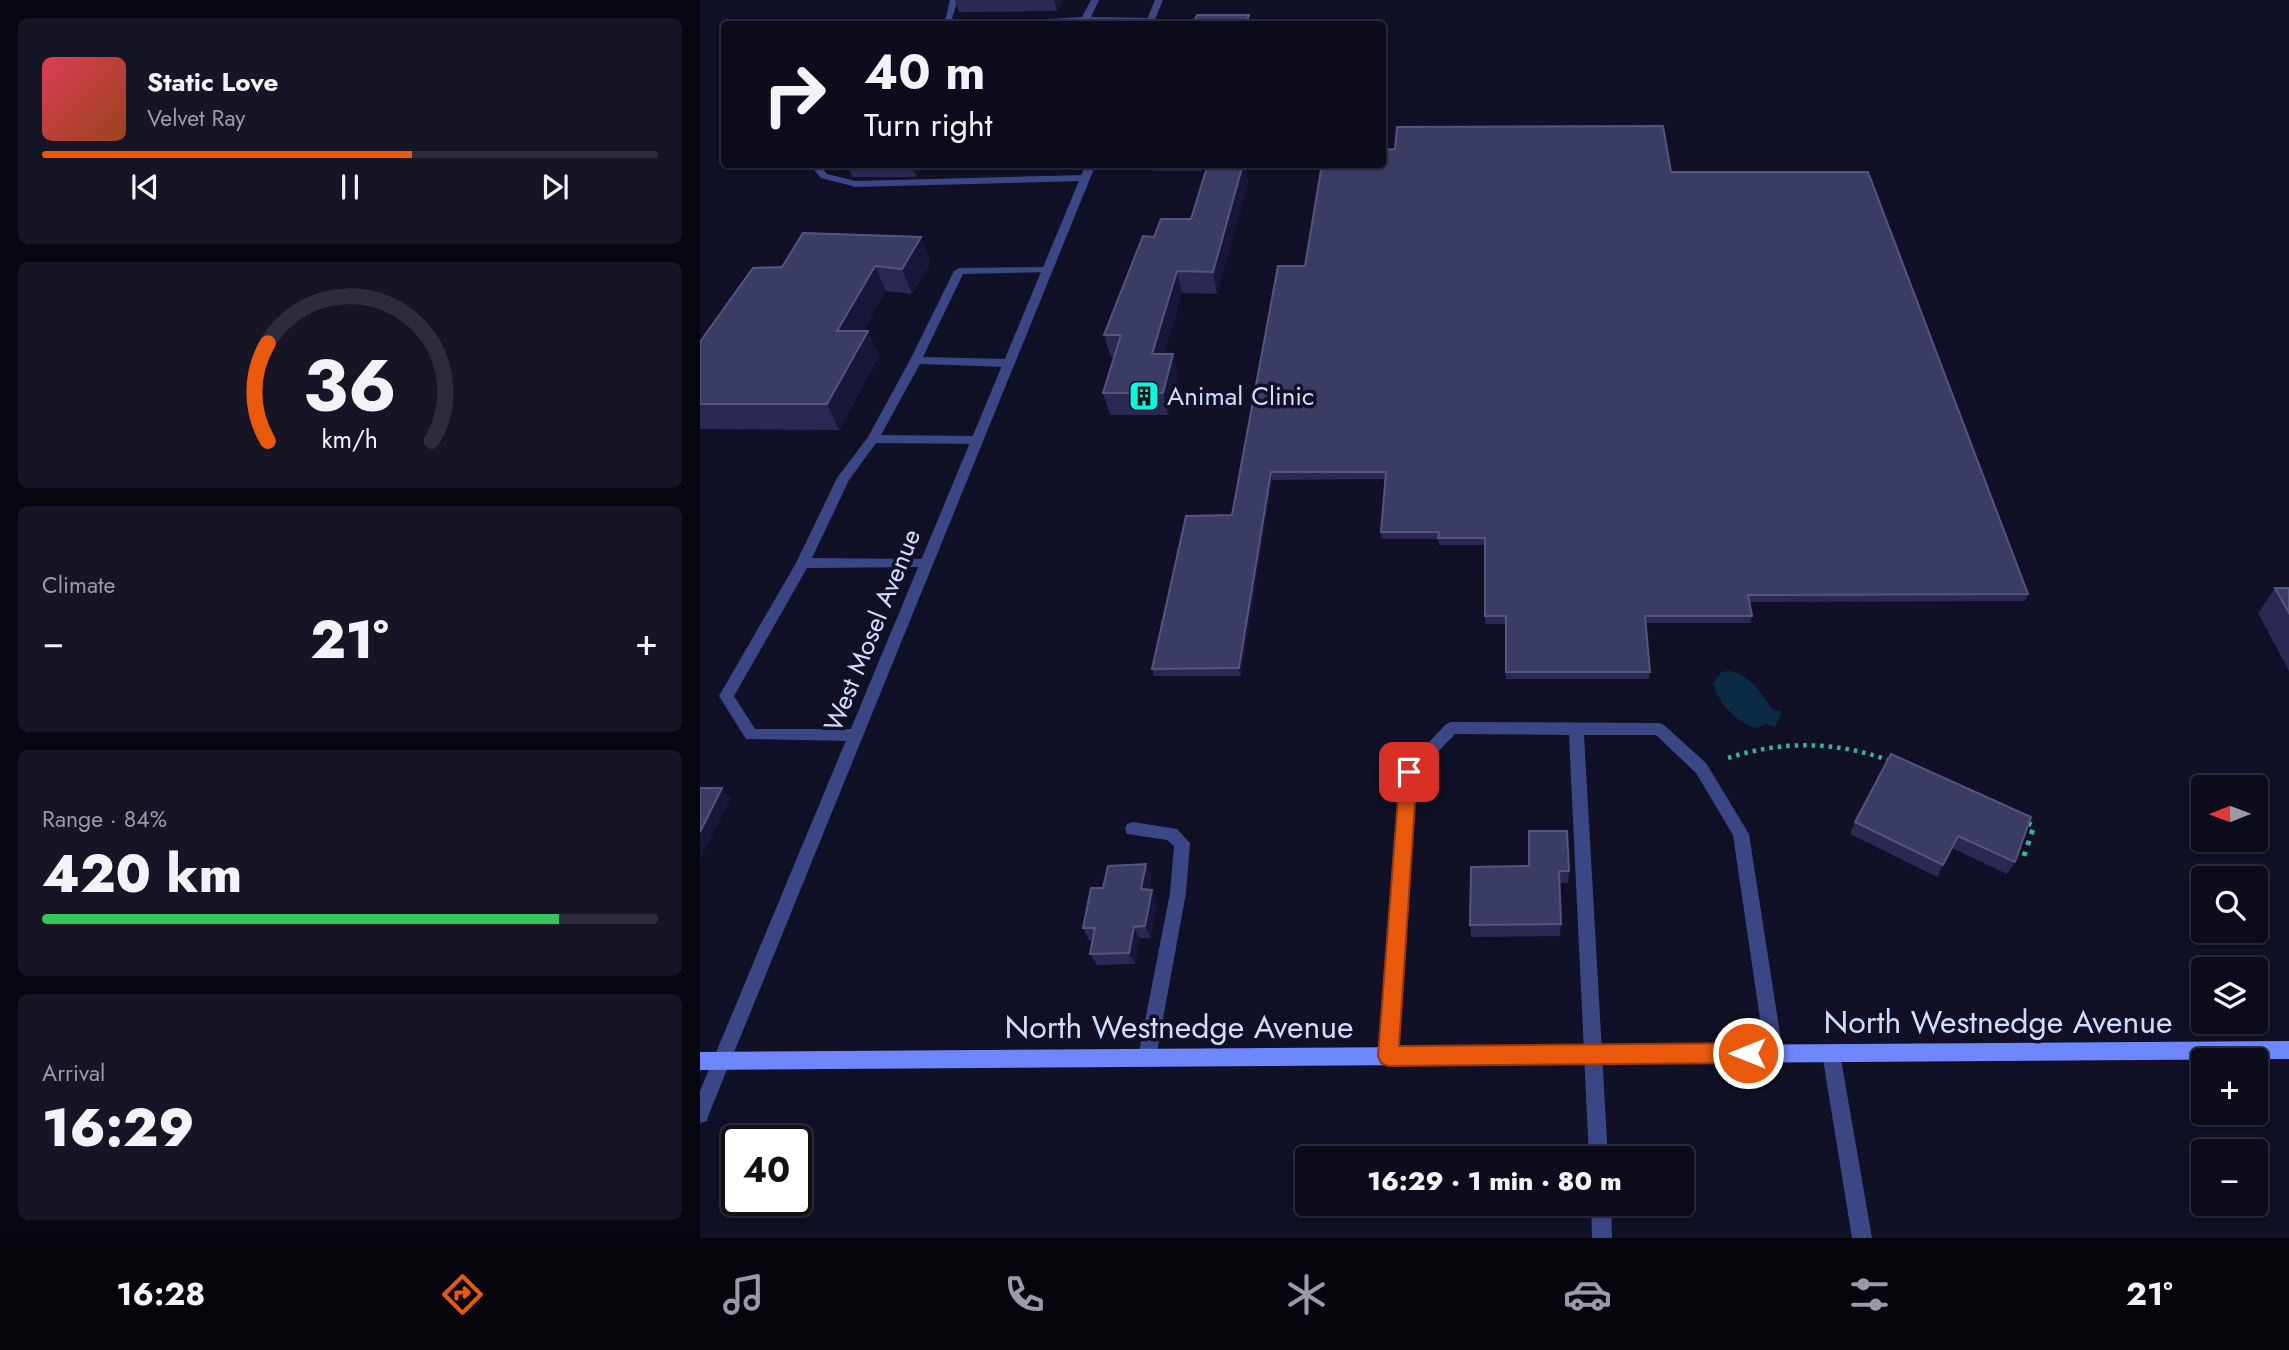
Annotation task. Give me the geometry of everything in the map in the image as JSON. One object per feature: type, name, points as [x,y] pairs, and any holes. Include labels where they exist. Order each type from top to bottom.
[{"type":"street","points":[[951,21],[948,19],[954,0]]},
{"type":"street","points":[[1085,20],[1095,0]]},
{"type":"street","points":[[1149,21],[1159,0]]},
{"type":"street","points":[[1063,21],[1117,21]]},
{"type":"street","points":[[816,168],[824,177],[856,184],[1088,171]]},
{"type":"street","name":"West Mosel Avenue","points":[[700,1114],[1088,171]]},
{"type":"street","points":[[855,736],[751,735],[726,696],[803,563],[843,478],[873,439],[960,271],[1047,270]]},
{"type":"street","points":[[916,360],[1009,363]]},
{"type":"street","points":[[873,439],[977,440]]},
{"type":"street","points":[[803,563],[926,564]]},
{"type":"street","points":[[1388,1056],[1409,772],[1451,728],[1659,729],[1701,768],[1741,834],[1774,1053]]},
{"type":"street","points":[[1576,728],[1598,1146]]},
{"type":"street","points":[[1133,829],[1171,834],[1182,843],[1178,893],[1147,1057]]},
{"type":"street","name":"North Westnedge Avenue","points":[[700,1061],[2289,1050]]},
{"type":"street","points":[[1831,1053],[1862,1238]]},
{"type":"street","points":[[1601,1216],[1602,1238]]},
{"type":"path","points":[[1701,768],[1744,751],[1798,743],[1876,754],[1900,765]]},
{"type":"path","points":[[2022,821],[2034,826],[2024,856]]},
{"type":"water","points":[[1728,671],[1748,680],[1773,710],[1782,711],[1775,727],[1767,724],[1755,728],[1748,725],[1724,705],[1713,684],[1721,672]]},
{"type":"building","points":[[1197,15],[1249,15],[1247,21],[1194,21]]},
{"type":"building","points":[[1663,126],[1671,172],[1868,172],[2028,594],[1748,595],[1752,616],[1645,616],[1650,672],[1506,672],[1506,616],[1485,616],[1485,538],[1438,538],[1439,532],[1381,532],[1386,472],[1271,472],[1239,668],[1152,669],[1186,516],[1232,515],[1278,266],[1305,266],[1321,168],[1386,168],[1386,150],[1395,149],[1397,127]]},
{"type":"building","points":[[1207,168],[1242,168],[1213,272],[1177,271],[1152,354],[1173,354],[1163,393],[1103,393],[1121,335],[1104,335],[1143,236],[1154,237],[1161,219],[1191,219]]},
{"type":"building","points":[[803,233],[921,237],[902,269],[875,266],[837,331],[868,331],[827,404],[700,404],[700,342],[753,268],[782,267]]},
{"type":"building","points":[[2275,588],[2289,588],[2289,613]]},
{"type":"building","points":[[1891,754],[2031,817],[2015,862],[1958,836],[1943,865],[1855,822]]},
{"type":"building","points":[[700,788],[722,788],[700,832]]},
{"type":"building","points":[[1529,831],[1567,831],[1569,871],[1559,871],[1561,924],[1470,925],[1471,867],[1529,866]]},
{"type":"building","points":[[1146,864],[1141,889],[1152,890],[1145,926],[1134,927],[1129,953],[1090,954],[1095,928],[1083,928],[1091,888],[1103,888],[1108,866]]},
{"type":"place","name":"Animal Clinic","points":[[1144,396]]},
{"type":"route","points":[[1409,772],[1388,1056],[1748,1053]]}]
